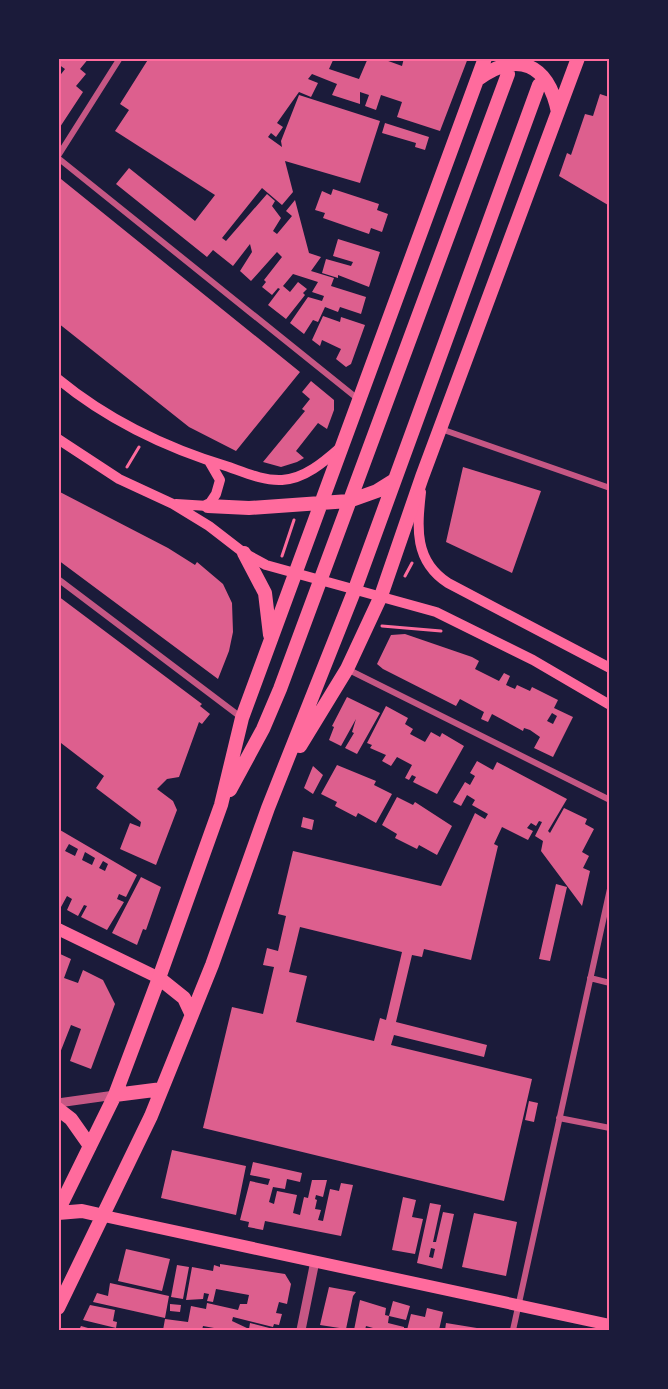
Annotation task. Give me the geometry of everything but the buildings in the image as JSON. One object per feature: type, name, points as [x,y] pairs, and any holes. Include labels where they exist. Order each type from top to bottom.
[{"type":"highway","points":[[104,1216],[82,1212],[58,1212],[115,1095],[159,978],[221,805],[242,718],[485,58]]},
{"type":"highway","points":[[283,773],[347,669],[381,596],[422,477],[578,58]]},
{"type":"highway","points":[[478,79],[499,65],[522,63],[533,67],[551,86],[558,112]]},
{"type":"highway","points":[[221,805],[263,729],[508,74]]},
{"type":"highway","points":[[58,1308],[104,1216],[162,1089],[355,589],[539,85]]},
{"type":"highway","points":[[208,506],[249,508],[349,501],[377,491],[393,481]]},
{"type":"highway","points":[[244,553],[265,593],[271,639]]},
{"type":"highway","points":[[159,978],[184,998],[191,1013]]},
{"type":"highway","points":[[115,1095],[162,1089]]},
{"type":"highway","points":[[58,1109],[71,1119],[90,1146]]},
{"type":"main road","points":[[58,379],[104,414],[146,436],[209,461],[260,477],[283,480],[302,475],[326,461],[342,447]]},
{"type":"main road","points":[[58,439],[119,479],[173,504],[244,553],[277,569],[423,607],[452,619],[532,660],[609,705]]},
{"type":"main road","points":[[173,504],[208,506],[216,494],[220,480],[209,461]]},
{"type":"main road","points":[[422,477],[418,539],[421,552],[434,572],[448,583],[609,668]]},
{"type":"main road","points":[[58,929],[159,978]]},
{"type":"main road","points":[[104,1216],[609,1325]]},
{"type":"street","points":[[120,58],[58,157],[359,400]]},
{"type":"street","points":[[440,429],[609,488]]},
{"type":"street","points":[[58,579],[242,718]]},
{"type":"street","points":[[347,669],[609,800]]},
{"type":"street","points":[[513,1330],[609,889]]},
{"type":"street","points":[[590,978],[609,983]]},
{"type":"street","points":[[58,1103],[115,1095]]},
{"type":"street","points":[[559,1118],[609,1128]]},
{"type":"street","points":[[301,1330],[315,1261]]},
{"type":"path","points":[[119,479],[146,436]]},
{"type":"path","points":[[277,569],[300,504]]},
{"type":"path","points":[[381,626],[443,631],[452,619]]}]
